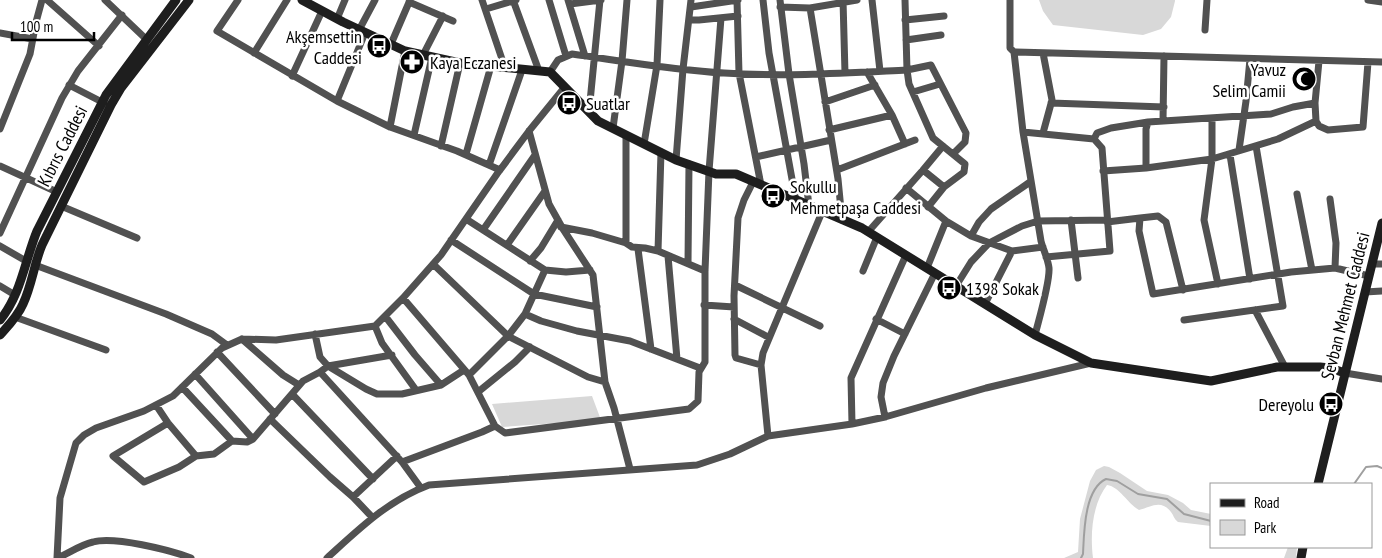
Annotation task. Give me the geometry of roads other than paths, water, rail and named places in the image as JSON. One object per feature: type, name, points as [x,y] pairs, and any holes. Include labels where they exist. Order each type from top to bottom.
[{"type":"street","points":[[0,129],[30,54],[42,0]]},
{"type":"street","points":[[47,0],[99,46]]},
{"type":"street","points":[[104,0],[146,39]]},
{"type":"street","name":"Kıbrıs Caddesi","points":[[0,320],[16,295],[35,236],[102,102],[116,78],[176,0]]},
{"type":"street","points":[[0,335],[15,318],[26,297],[35,265],[61,206],[117,96],[189,0]]},
{"type":"street","points":[[238,0],[217,31],[337,101],[390,127],[466,154],[500,170]]},
{"type":"street","points":[[254,53],[287,0]]},
{"type":"street","points":[[302,0],[312,2],[322,11],[337,19],[405,51],[460,63],[550,72],[598,121],[676,160],[716,174],[736,174],[868,232],[1035,335],[1091,363],[1211,381],[1285,367],[1330,368],[1345,373],[1382,379]]},
{"type":"street","points":[[337,19],[345,0]]},
{"type":"street","points":[[337,101],[375,0]]},
{"type":"street","points":[[482,0],[505,68]]},
{"type":"street","points":[[486,9],[514,0],[538,71]]},
{"type":"street","points":[[549,0],[566,56]]},
{"type":"street","points":[[585,56],[569,2],[600,0],[589,112]]},
{"type":"street","points":[[613,128],[622,61],[627,0]]},
{"type":"street","points":[[644,144],[657,65],[660,0]]},
{"type":"street","points":[[676,160],[683,69],[691,3],[738,0],[739,73],[756,157],[757,183],[744,200],[738,218],[734,307],[736,358],[761,365]]},
{"type":"street","points":[[763,0],[772,73],[796,201]]},
{"type":"street","points":[[810,206],[780,4],[810,8],[857,0]]},
{"type":"street","points":[[872,0],[880,71]]},
{"type":"street","points":[[905,0],[909,84],[933,138],[965,164],[964,172],[944,187],[928,206]]},
{"type":"street","points":[[1010,0],[1010,48],[1014,52],[1030,182],[1049,268],[1035,335]]},
{"type":"street","points":[[1205,30],[1207,0]]},
{"type":"street","points":[[1368,0],[1382,2]]},
{"type":"street","points":[[391,44],[409,1],[453,20]]},
{"type":"street","points":[[843,1],[845,73]]},
{"type":"street","points":[[810,8],[836,170],[842,220]]},
{"type":"street","points":[[292,76],[322,11]]},
{"type":"street","points":[[0,233],[69,85],[122,15]]},
{"type":"street","points":[[414,135],[427,56],[443,16]]},
{"type":"street","points":[[689,20],[738,16]]},
{"type":"street","points":[[905,20],[944,16]]},
{"type":"street","points":[[403,298],[466,372],[495,426],[505,433],[617,419],[692,407],[698,401],[700,368],[705,362],[704,305],[708,171],[721,18]]},
{"type":"street","points":[[0,33],[33,39]]},
{"type":"street","points":[[906,40],[941,35]]},
{"type":"street","points":[[390,127],[405,51]]},
{"type":"street","points":[[1014,52],[1382,62]]},
{"type":"street","points":[[1043,53],[1051,104],[1043,133]]},
{"type":"street","points":[[550,72],[558,60],[572,54],[683,69],[739,73],[845,73],[907,70],[931,65],[966,133],[965,142],[953,154]]},
{"type":"street","points":[[1163,121],[1164,56]]},
{"type":"street","points":[[1239,150],[1250,59]]},
{"type":"street","points":[[1320,61],[1315,103],[1316,121],[1319,126],[1328,130],[1363,127],[1368,62]]},
{"type":"street","points":[[441,146],[460,63]]},
{"type":"street","points":[[466,154],[491,66]]},
{"type":"street","points":[[489,165],[522,70]]},
{"type":"street","points":[[867,72],[892,115],[905,144]]},
{"type":"street","points":[[913,92],[940,84]]},
{"type":"street","points":[[69,85],[102,102]]},
{"type":"street","points":[[825,102],[875,85]]},
{"type":"street","points":[[191,558],[156,548],[100,540],[57,558],[56,546],[60,498],[76,443],[84,435],[96,428],[144,411],[173,396],[217,352],[242,339],[276,340],[375,326],[433,264],[529,131],[564,88]]},
{"type":"street","points":[[1094,139],[1097,133],[1111,128],[1148,122],[1271,114],[1315,103]]},
{"type":"street","points":[[1051,104],[1164,106]]},
{"type":"street","points":[[829,130],[892,115]]},
{"type":"street","points":[[1212,118],[1212,159],[1204,220],[1218,284]]},
{"type":"street","points":[[1103,171],[1146,168],[1230,155],[1239,150],[1278,139],[1316,121]]},
{"type":"street","points":[[1146,168],[1146,129],[1148,122]]},
{"type":"street","points":[[529,131],[549,204],[593,275],[605,382],[630,469]]},
{"type":"street","points":[[1023,132],[1094,139],[1102,148],[1110,251],[1046,257]]},
{"type":"street","points":[[626,135],[626,243]]},
{"type":"street","points":[[756,157],[831,140]]},
{"type":"street","points":[[836,170],[914,140]]},
{"type":"street","points":[[868,232],[943,146]]},
{"type":"street","points":[[1184,320],[1283,306],[1256,146]]},
{"type":"street","points":[[658,251],[661,152]]},
{"type":"street","points":[[483,230],[535,155]]},
{"type":"street","points":[[1230,155],[1250,279]]},
{"type":"street","points":[[688,263],[689,164]]},
{"type":"street","points":[[0,166],[57,192]]},
{"type":"street","points":[[923,170],[944,187]]},
{"type":"street","points":[[971,236],[979,222],[991,209],[1030,182]]},
{"type":"street","points":[[906,188],[946,222],[971,236],[1012,251],[1043,247]]},
{"type":"street","points":[[507,245],[546,191]]},
{"type":"street","points":[[1297,194],[1312,270]]},
{"type":"street","points":[[1330,199],[1336,243],[1335,268]]},
{"type":"street","points":[[61,206],[138,238]]},
{"type":"street","points":[[768,436],[761,365],[762,353],[822,212]]},
{"type":"street","points":[[956,286],[971,262],[989,243],[1022,226],[1038,221],[1107,221],[1158,216],[1166,222],[1183,290]]},
{"type":"street","points":[[1140,218],[1139,231],[1153,294],[1278,274],[1335,268],[1369,276]]},
{"type":"street","points":[[466,219],[545,270],[566,272],[590,270]]},
{"type":"street","points":[[1071,220],[1078,278]]},
{"type":"street","points":[[926,268],[946,222]]},
{"type":"street","points":[[560,223],[626,243],[632,248],[658,251],[705,271]]},
{"type":"street","points":[[530,261],[560,223]]},
{"type":"street","name":"Sevban Mehmet Caddesi","points":[[1318,483],[1372,264],[1380,240],[1382,223]]},
{"type":"street","points":[[863,272],[877,237]]},
{"type":"street","points":[[452,240],[534,294],[597,307]]},
{"type":"street","points":[[0,246],[26,261]]},
{"type":"street","points":[[638,249],[651,349]]},
{"type":"street","points":[[985,304],[1012,251]]},
{"type":"street","points":[[852,424],[851,378],[906,255]]},
{"type":"street","points":[[668,256],[677,360]]},
{"type":"street","points":[[433,264],[508,336],[588,377],[605,382]]},
{"type":"street","points":[[1372,264],[1382,264]]},
{"type":"street","points":[[35,265],[166,314],[212,334],[227,346]]},
{"type":"street","points":[[315,334],[320,357],[328,366],[366,390],[377,394],[402,394],[441,385],[466,372],[508,336],[525,314],[545,270]]},
{"type":"street","points":[[885,417],[881,397],[883,383],[935,273]]},
{"type":"street","points":[[735,285],[820,326]]},
{"type":"street","points":[[0,286],[16,295]]},
{"type":"street","points":[[1365,292],[1382,291]]},
{"type":"street","points":[[704,305],[734,307]]},
{"type":"street","points":[[1255,310],[1285,367]]},
{"type":"street","points":[[525,314],[550,324],[630,341],[700,368]]},
{"type":"street","points":[[385,316],[441,385]]},
{"type":"street","points":[[15,318],[106,350]]},
{"type":"street","points":[[734,319],[768,337]]},
{"type":"street","points":[[876,319],[905,334]]},
{"type":"street","points":[[375,326],[382,343],[416,390]]},
{"type":"street","points":[[242,339],[283,375],[299,385]]},
{"type":"street","points":[[478,392],[516,362],[530,347]]},
{"type":"street","points":[[217,352],[272,417],[372,517]]},
{"type":"street","points":[[168,423],[113,456],[144,482],[196,456],[214,454],[232,441],[247,442],[253,439],[303,381],[328,366],[392,356]]},
{"type":"street","points":[[327,558],[372,517],[411,492],[429,485],[697,465],[730,454],[768,436],[852,424],[885,417],[986,388],[1091,363]]},
{"type":"street","points":[[320,372],[400,459],[421,488]]},
{"type":"street","points":[[195,374],[253,439]]},
{"type":"street","points":[[182,387],[232,441]]},
{"type":"street","points":[[292,394],[373,479]]},
{"type":"street","points":[[156,405],[168,423],[196,456]]},
{"type":"street","points":[[354,497],[373,479],[400,459],[495,426]]},
{"type":"waterway","points":[[1355,483],[1366,467],[1377,466],[1382,468]]},
{"type":"waterway","points":[[1081,558],[1089,502],[1093,492],[1106,479],[1117,481],[1138,494],[1167,499],[1184,514],[1210,521]]},
{"type":"place","name":"Akşemsettin Caddesi","points":[[379,46]]},
{"type":"place","name":"Kaya Eczanesi","points":[[412,62]]},
{"type":"place","name":"Yavuz Selim Camii","points":[[1304,79]]},
{"type":"place","name":"Suatlar","points":[[569,103]]},
{"type":"place","name":"Sokullu Mehmetpaşa Caddesi","points":[[773,196]]},
{"type":"place","name":"1398 Sokak","points":[[949,288]]},
{"type":"place","name":"Dereyolu","points":[[1331,404]]}]
